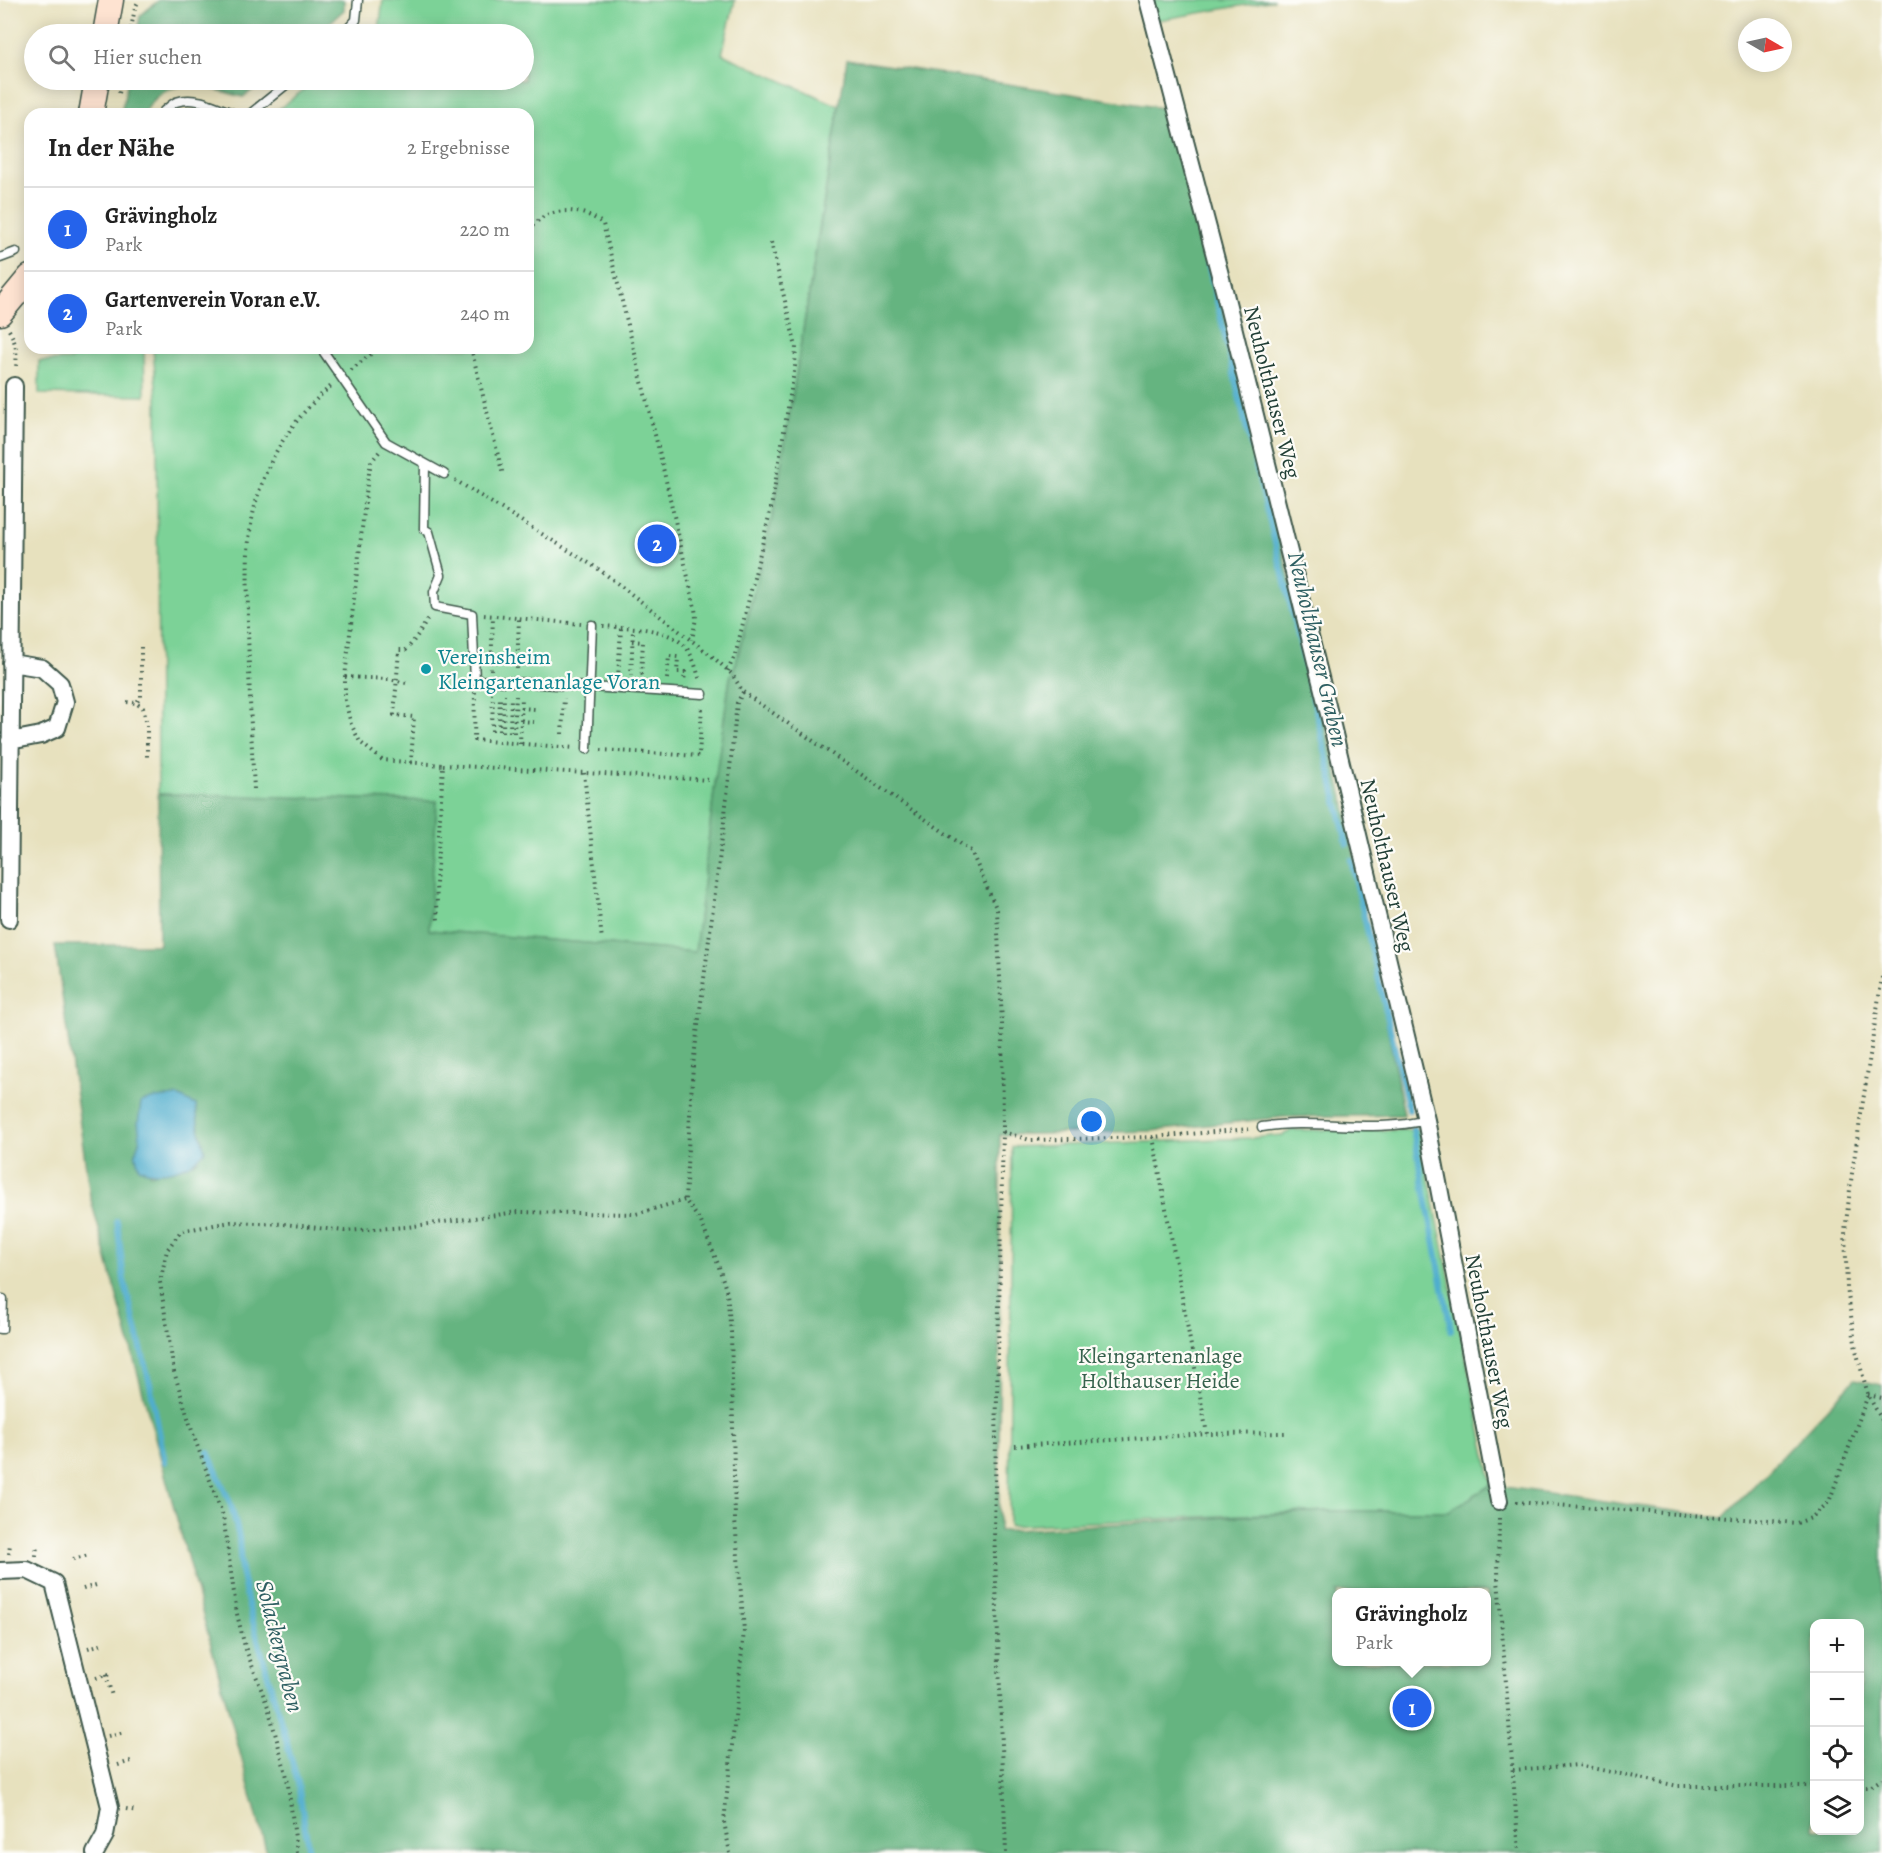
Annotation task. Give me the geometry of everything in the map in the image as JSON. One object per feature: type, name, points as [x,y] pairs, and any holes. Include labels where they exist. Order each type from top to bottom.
[{"type":"main road","points":[[107,24],[111,0]]},
{"type":"main road","points":[[92,108],[95,90]]},
{"type":"main road","points":[[4,321],[24,288]]},
{"type":"street","name":"Neuholthauser Weg","points":[[1148,0],[1247,382],[1426,1120],[1499,1501]]},
{"type":"street","points":[[4,919],[10,741],[5,701],[11,663],[6,505],[14,386]]},
{"type":"street","points":[[10,741],[41,735],[57,728],[65,702],[60,684],[42,668],[11,663]]},
{"type":"street","points":[[0,1571],[27,1570],[54,1583],[110,1807],[105,1834],[95,1853]]},
{"type":"lane","points":[[352,24],[356,20],[358,0]]},
{"type":"lane","points":[[257,108],[280,90]]},
{"type":"lane","points":[[168,108],[176,102],[191,100],[220,108]]},
{"type":"lane","points":[[0,258],[16,252]]},
{"type":"lane","points":[[325,354],[386,442],[444,474]]},
{"type":"lane","points":[[425,464],[424,529],[429,532],[441,575],[434,592],[435,607],[472,614],[475,680],[703,694]]},
{"type":"lane","points":[[587,749],[592,625]]},
{"type":"lane","points":[[1262,1127],[1300,1124],[1387,1127],[1426,1120]]},
{"type":"lane","points":[[0,1299],[3,1299],[2,1329],[0,1329]]},
{"type":"path","points":[[132,24],[139,0]]},
{"type":"path","points":[[534,225],[543,217],[567,211],[595,217],[603,224],[695,608],[696,618],[692,640]]},
{"type":"path","points":[[728,671],[736,652],[771,508],[795,366],[796,347],[770,238]]},
{"type":"path","points":[[4,321],[15,339],[18,351],[14,386]]},
{"type":"path","points":[[254,789],[248,601],[248,551],[253,520],[266,472],[281,441],[318,397],[371,354]]},
{"type":"path","points":[[472,354],[502,475]]},
{"type":"path","points":[[386,442],[371,462],[345,677],[345,700],[351,724],[360,742],[382,759],[411,763],[711,780]]},
{"type":"path","points":[[444,474],[600,570],[692,640],[728,671],[743,693],[972,851],[997,910],[1002,1024],[1003,1132],[994,1529],[1006,1853]]},
{"type":"path","points":[[411,763],[414,717],[394,716],[399,650],[406,650],[409,647],[421,632],[435,607]]},
{"type":"path","points":[[472,614],[633,629],[669,635],[684,646],[696,668],[703,694],[699,756],[474,740],[475,680]]},
{"type":"path","points":[[491,680],[493,617]]},
{"type":"path","points":[[516,681],[519,619]]},
{"type":"path","points":[[618,689],[621,628]]},
{"type":"path","points":[[630,690],[633,629]]},
{"type":"path","points":[[631,674],[641,674],[643,642],[632,641]]},
{"type":"path","points":[[136,703],[141,697],[141,646]]},
{"type":"path","points":[[666,692],[669,656],[678,657],[677,672],[685,672],[683,693]]},
{"type":"path","points":[[345,677],[406,683]]},
{"type":"path","points":[[562,734],[564,685]]},
{"type":"path","points":[[730,1853],[724,1822],[744,1632],[735,1520],[731,1332],[727,1293],[718,1264],[701,1222],[685,1200],[693,1065],[725,814],[736,703],[743,693]]},
{"type":"path","points":[[492,731],[494,694]]},
{"type":"path","points":[[501,732],[502,695]]},
{"type":"path","points":[[512,732],[514,695]]},
{"type":"path","points":[[520,744],[522,695]]},
{"type":"path","points":[[127,702],[136,703],[143,708],[147,725],[147,756]]},
{"type":"path","points":[[521,708],[535,709]]},
{"type":"path","points":[[521,721],[534,722]]},
{"type":"path","points":[[438,922],[436,884],[443,765]]},
{"type":"path","points":[[584,773],[602,940]]},
{"type":"path","points":[[1882,977],[1845,1231],[1847,1288],[1856,1350],[1868,1395],[1882,1420]]},
{"type":"path","points":[[1003,1132],[1030,1140],[1153,1137],[1262,1127]]},
{"type":"path","points":[[1153,1137],[1207,1434]]},
{"type":"path","points":[[297,1853],[288,1777],[268,1707],[242,1636],[223,1516],[174,1372],[160,1282],[167,1250],[181,1231],[231,1222],[284,1224],[344,1231],[407,1227],[518,1212],[636,1214],[685,1200]]},
{"type":"path","points":[[1868,1395],[1882,1398]]},
{"type":"path","points":[[1519,1853],[1498,1579],[1499,1501],[1797,1523],[1810,1518],[1829,1502],[1868,1395]]},
{"type":"path","points":[[1015,1446],[1207,1434],[1286,1433]]},
{"type":"path","points":[[73,1559],[89,1555]]},
{"type":"path","points":[[83,1588],[96,1585]]},
{"type":"path","points":[[106,1675],[112,1696]]},
{"type":"path","points":[[102,1738],[125,1732]]},
{"type":"path","points":[[109,1767],[131,1761]]},
{"type":"path","points":[[1513,1770],[1578,1765],[1678,1786],[1810,1786]]},
{"type":"path","points":[[1864,1787],[1870,1787],[1882,1779]]},
{"type":"green space","points":[[159,0],[344,0],[344,10],[328,24],[139,24],[140,16]]},
{"type":"green space","points":[[383,0],[735,0],[722,54],[839,106],[774,510],[736,663],[730,678],[695,952],[428,930],[437,801],[158,794],[157,399],[153,354],[534,354],[534,108],[281,108],[303,90],[534,90],[534,24],[380,24]]},
{"type":"green space","points":[[1148,0],[1274,0],[1153,21]]},
{"type":"green space","points":[[847,59],[1175,110],[1345,805],[1404,1115],[1284,1117],[1152,1131],[1000,1135],[999,1531],[1328,1511],[1449,1511],[1491,1485],[1723,1518],[1855,1379],[1882,1385],[1882,1853],[267,1853],[90,1196],[55,945],[159,945],[158,794],[437,801],[429,930],[695,952],[730,678],[736,663],[774,510]],"holes":[[[196,1105],[203,1142],[197,1161],[150,1174],[135,1153],[140,1140]]]},
{"type":"green space","points":[[126,90],[169,90],[153,101],[148,108],[122,108]]},
{"type":"green space","points":[[218,90],[253,90],[243,97]]},
{"type":"green space","points":[[74,354],[144,354],[145,396],[39,394],[39,361],[71,360]]},
{"type":"green space","name":"Kleingartenanlage Holthauser Heide","points":[[1292,1130],[1419,1130],[1492,1484],[1450,1511],[1328,1511],[1009,1526],[1012,1147],[1251,1138],[1283,1135]]},
{"type":"water","points":[[178,1096],[196,1105],[205,1151],[192,1163],[174,1170],[156,1172],[139,1168],[135,1153],[140,1139],[138,1123],[141,1102]]},
{"type":"waterway","name":"Neuholthauser Graben","points":[[1201,233],[1251,447]]},
{"type":"waterway","name":"Neuholthauser Graben","points":[[1255,462],[1347,844]]},
{"type":"waterway","name":"Neuholthauser Graben","points":[[1351,860],[1409,1110]]},
{"type":"waterway","name":"Neuholthauser Graben","points":[[1413,1129],[1451,1330]]},
{"type":"waterway","points":[[117,1221],[124,1280],[150,1384],[165,1462]]},
{"type":"waterway","name":"Solackergraben","points":[[208,1452],[231,1505],[239,1537],[241,1570],[248,1604],[298,1783],[309,1853]]},
{"type":"place","name":"Gartenverein Voran e.V.","points":[[657,544]]},
{"type":"place","name":"Vereinsheim Kleingartenanlage Voran","points":[[426,669]]},
{"type":"place","name":"Grävingholz","points":[[1412,1708]]}]
